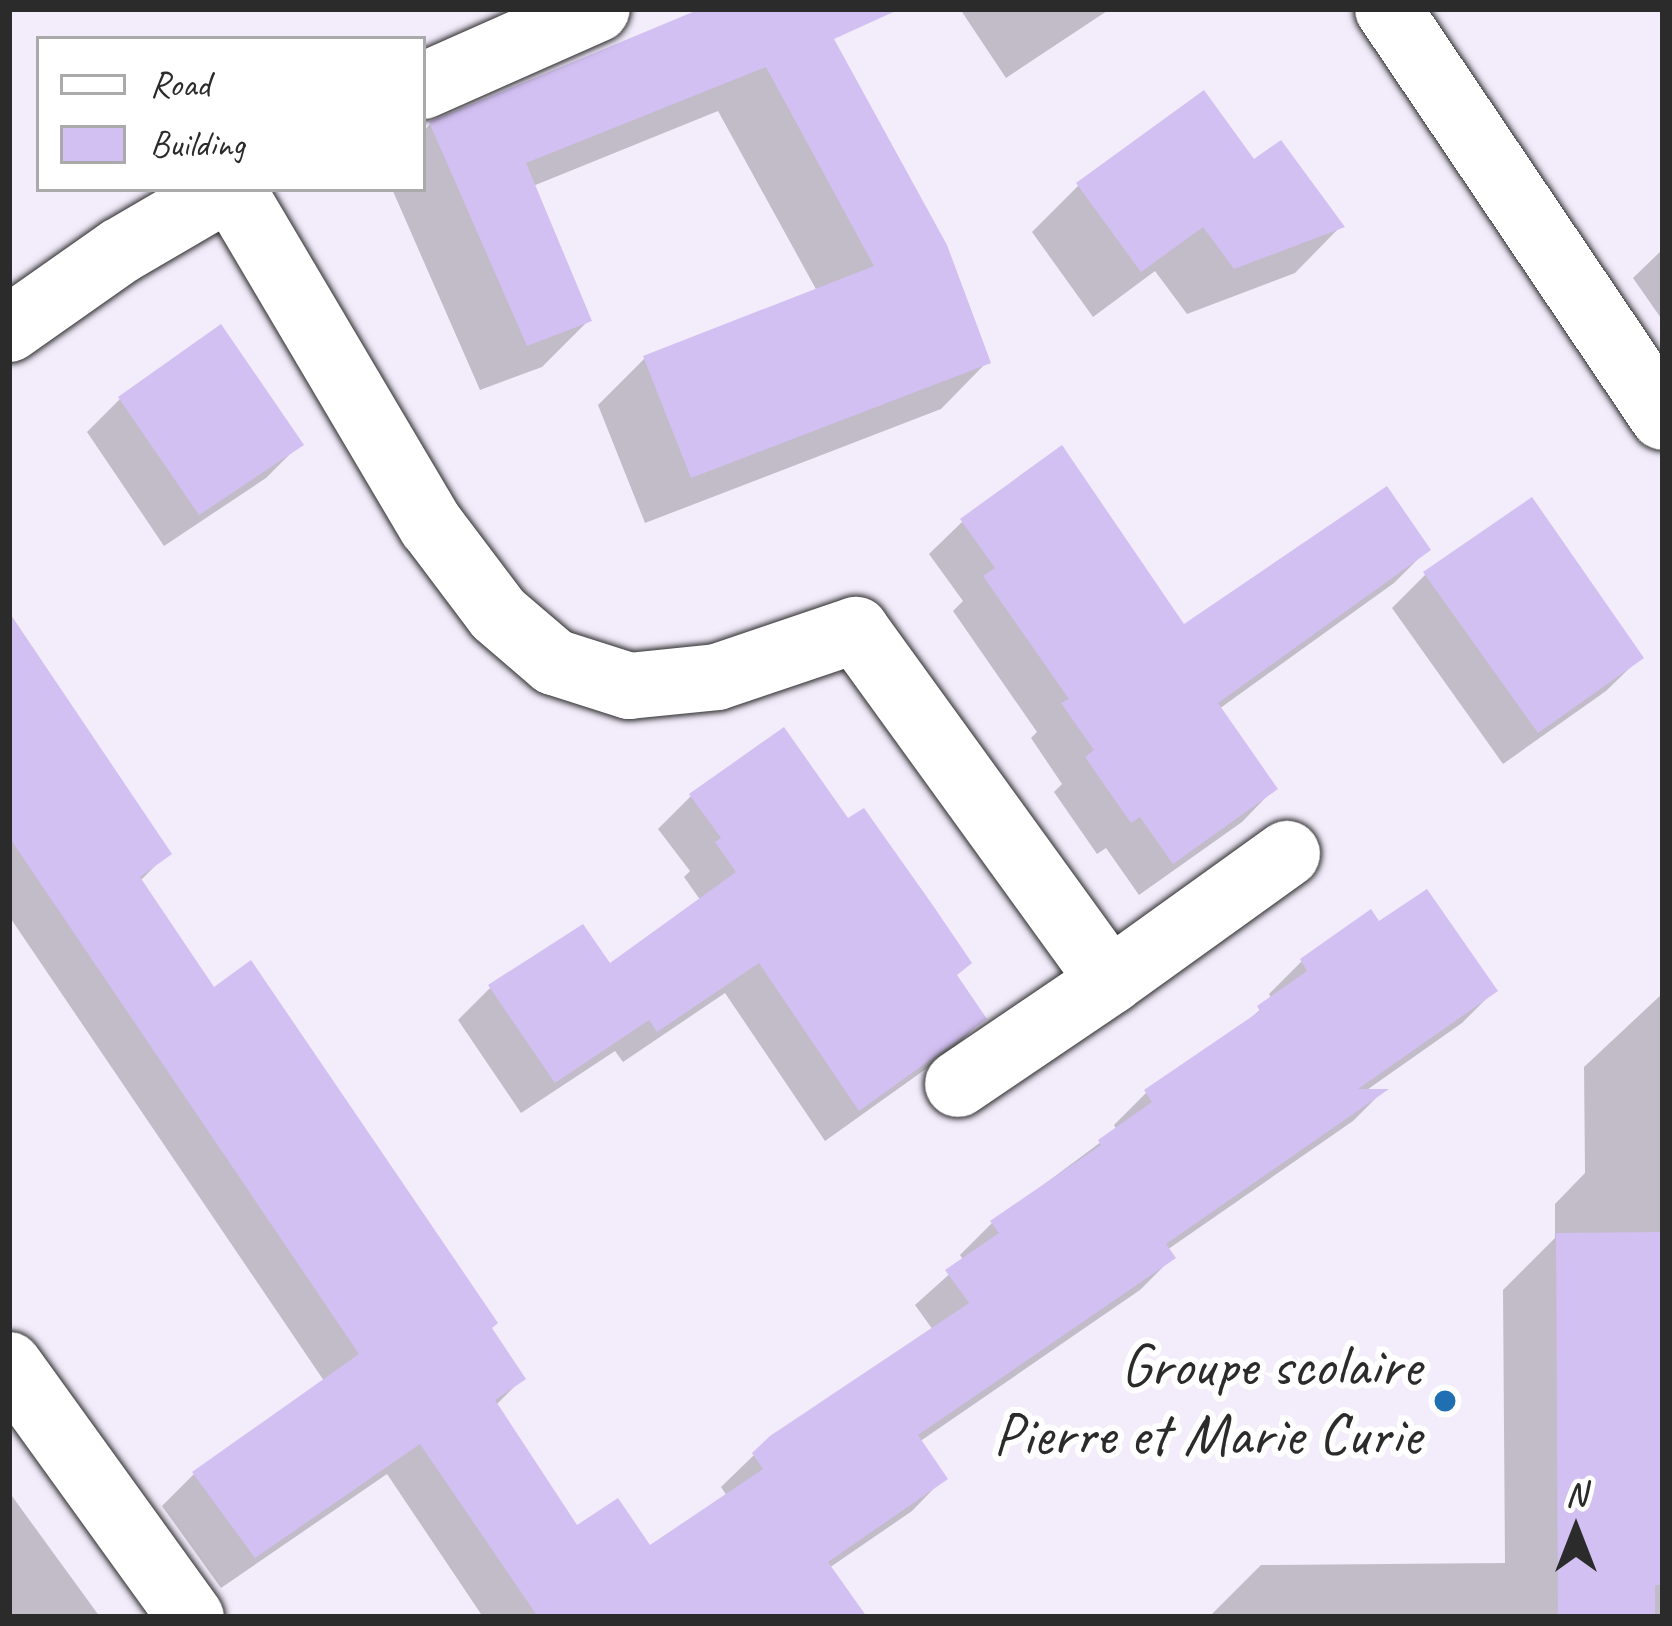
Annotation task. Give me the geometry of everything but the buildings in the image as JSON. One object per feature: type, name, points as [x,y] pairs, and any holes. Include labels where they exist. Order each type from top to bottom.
[{"type":"street","points":[[426,85],[597,9]]},
{"type":"street","points":[[1388,9],[1663,418]]},
{"type":"street","points":[[9,329],[120,250],[224,192]]},
{"type":"street","points":[[231,192],[431,525],[497,614],[554,662],[629,686],[717,677],[856,630],[1110,981]]},
{"type":"street","points":[[958,1084],[1287,854]]},
{"type":"street","points":[[9,1364],[191,1617]]},
{"type":"place","name":"Groupe scolaire Pierre et Marie Curie","points":[[1445,1401]]}]
